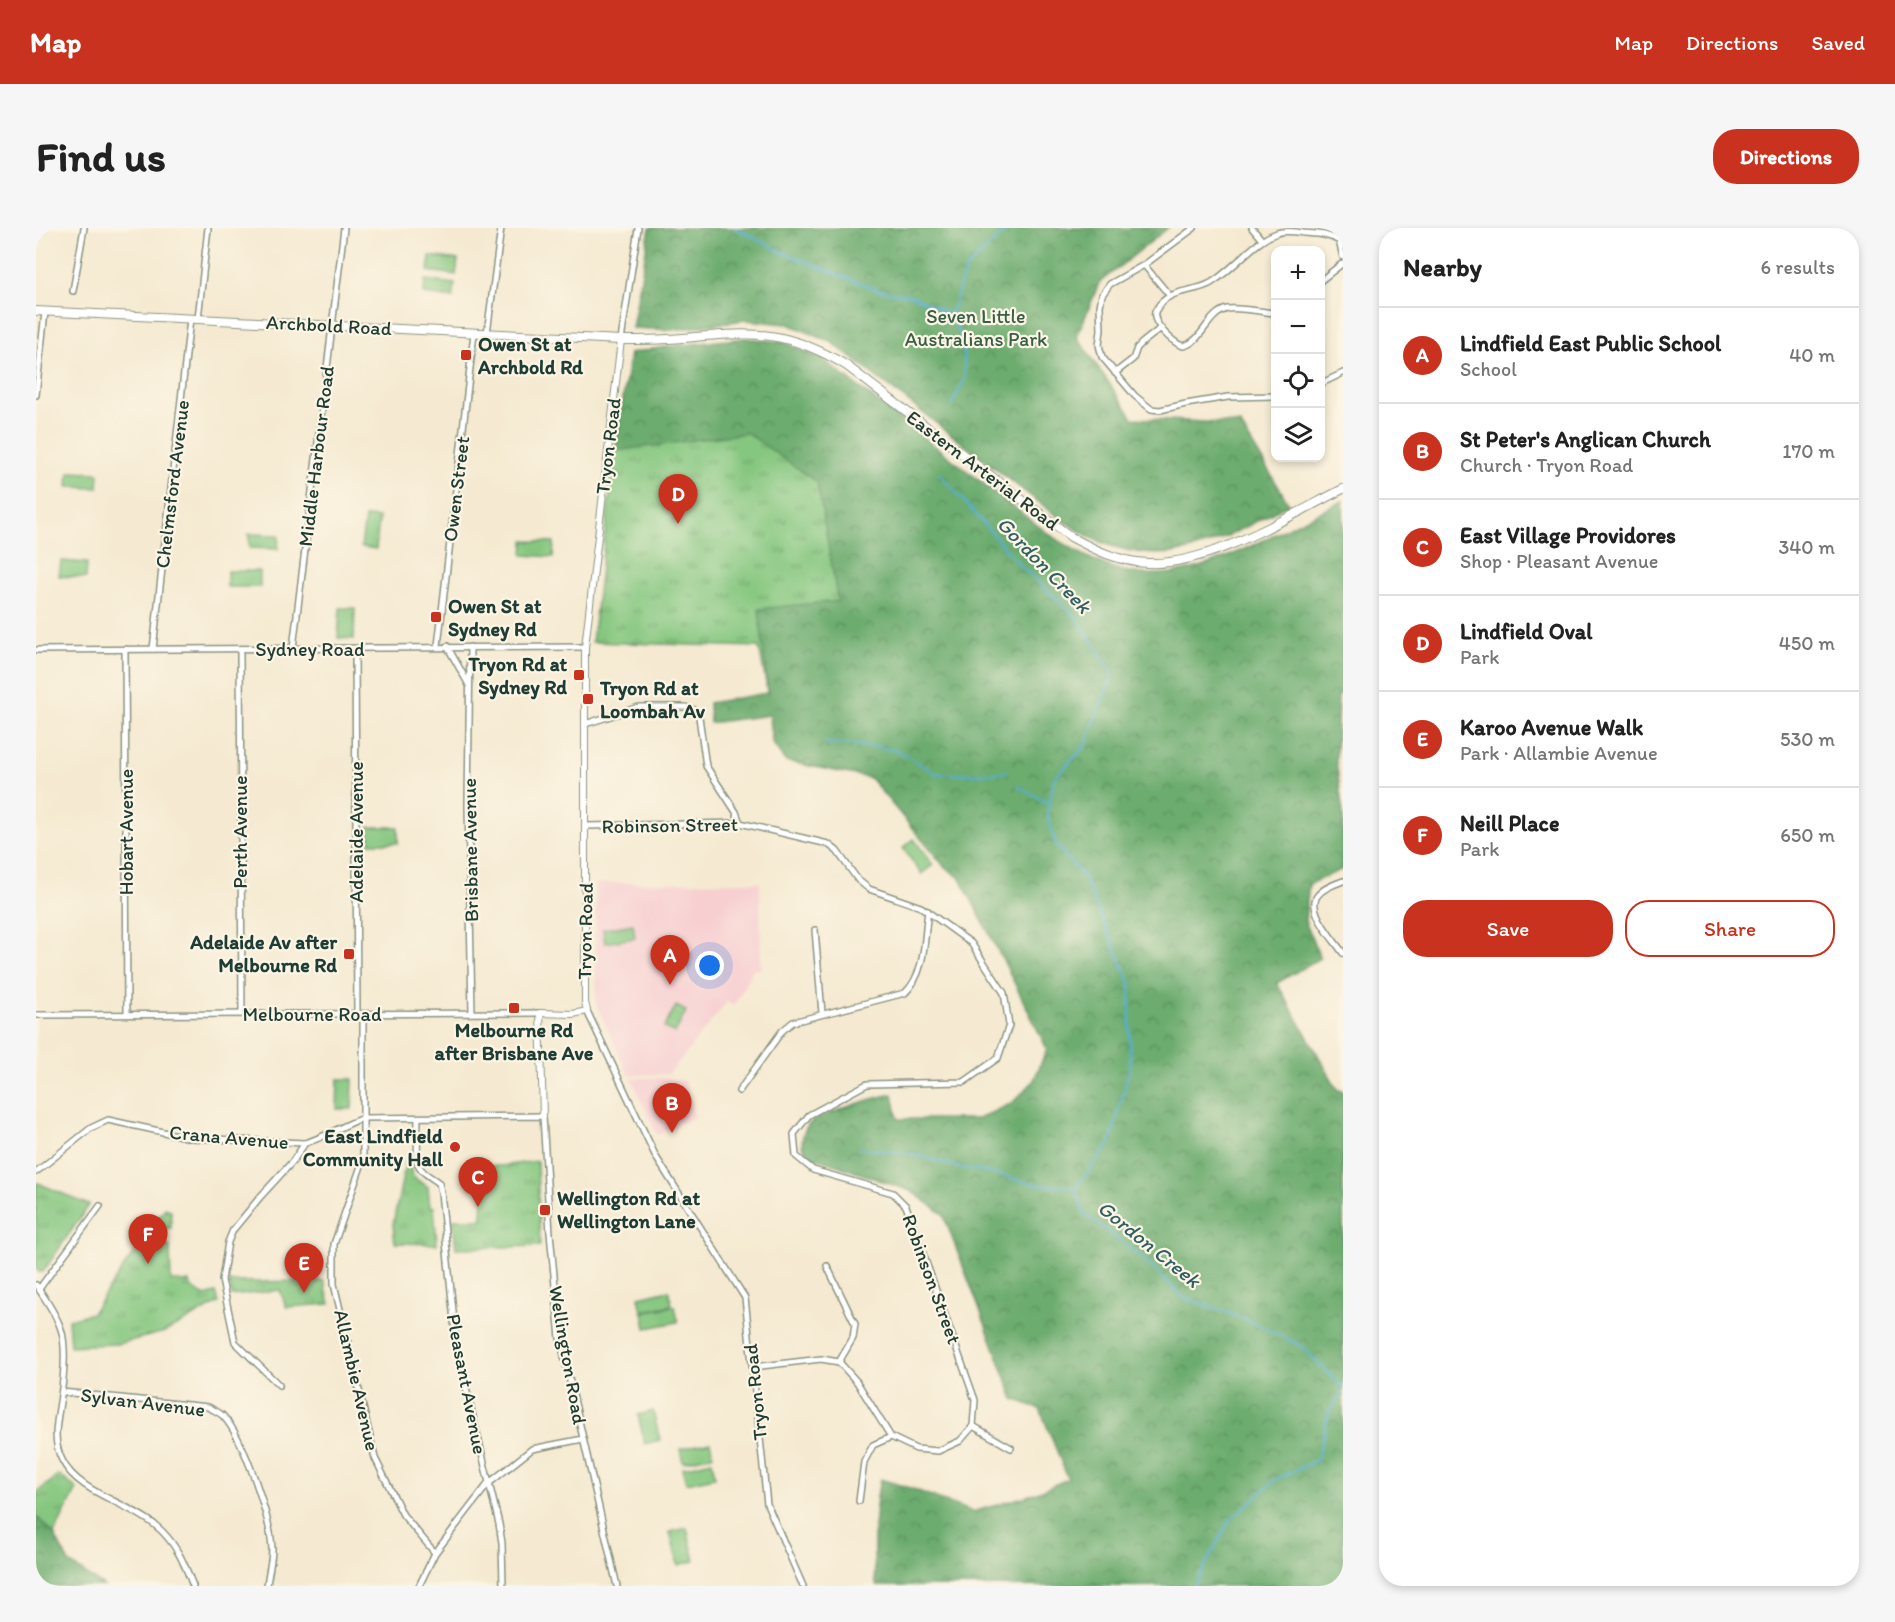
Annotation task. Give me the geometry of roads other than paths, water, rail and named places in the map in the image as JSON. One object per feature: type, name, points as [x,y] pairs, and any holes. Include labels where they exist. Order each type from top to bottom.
[{"type":"main road","name":"Archbold Road","points":[[36,311],[621,340]]},
{"type":"main road","name":"Eastern Arterial Road","points":[[621,340],[748,333],[776,336],[813,347],[847,366],[1071,537],[1100,553],[1124,560],[1148,563],[1178,562],[1213,552],[1244,539],[1343,489]]},
{"type":"street","points":[[73,291],[84,228]]},
{"type":"street","name":"Chelmsford Avenue","points":[[153,649],[194,319],[208,228]]},
{"type":"street","name":"Middle Harbour Road","points":[[293,648],[344,228]]},
{"type":"street","points":[[487,333],[501,228]]},
{"type":"street","name":"Tryon Road","points":[[638,228],[621,340],[585,647],[585,1002],[587,1011],[656,1157],[745,1298],[767,1504],[803,1586]]},
{"type":"street","points":[[1194,228],[1144,265],[1110,284],[1102,295],[1099,345],[1102,357],[1135,396],[1151,409],[1160,410],[1228,398],[1271,396]]},
{"type":"street","points":[[1252,228],[1262,240]]},
{"type":"street","points":[[1330,235],[1331,228]]},
{"type":"street","points":[[1271,313],[1227,309],[1212,318],[1194,340],[1184,346],[1173,342],[1155,320],[1154,314],[1156,309],[1170,296],[1213,282],[1262,240],[1281,232],[1330,235],[1339,241],[1343,257]]},
{"type":"street","points":[[1325,278],[1343,263]]},
{"type":"street","points":[[1144,265],[1170,296]]},
{"type":"street","points":[[36,395],[45,312]]},
{"type":"street","points":[[1115,373],[1133,359],[1137,348],[1161,328]]},
{"type":"street","name":"Owen Street","points":[[438,646],[474,333]]},
{"type":"street","points":[[1325,382],[1343,373]]},
{"type":"street","name":"Sydney Road","points":[[36,650],[355,649],[438,646],[585,647]]},
{"type":"street","points":[[447,646],[470,686]]},
{"type":"street","name":"Brisbane Avenue","points":[[470,647],[468,806],[472,1013]]},
{"type":"street","name":"Hobart Avenue","points":[[125,649],[127,1014]]},
{"type":"street","name":"Perth Avenue","points":[[240,649],[242,1014]]},
{"type":"street","name":"Adelaide Avenue","points":[[355,649],[360,1014]]},
{"type":"street","points":[[585,724],[639,707],[686,707],[695,710],[699,717],[706,766],[736,812],[740,823]]},
{"type":"street","name":"Robinson Street","points":[[586,826],[740,823],[828,844],[837,851],[858,880],[869,889],[921,907],[971,943],[1004,993],[1009,1025],[998,1058],[964,1082],[867,1084],[809,1115],[794,1134],[796,1156],[813,1170],[893,1193],[906,1206],[975,1400],[973,1426]]},
{"type":"street","points":[[1343,881],[1324,890],[1315,898],[1314,909],[1343,953]]},
{"type":"street","points":[[739,1090],[782,1031],[793,1022],[905,993],[913,985],[918,975],[928,911]]},
{"type":"street","points":[[815,930],[822,1013]]},
{"type":"street","name":"Melbourne Road","points":[[36,1015],[573,1014],[587,1011]]},
{"type":"street","name":"Wellington Road","points":[[540,1013],[550,1233],[560,1338],[618,1586]]},
{"type":"street","name":"Allambie Avenue","points":[[360,1014],[363,1118],[361,1166],[334,1244],[334,1284],[375,1458],[403,1515],[435,1553]]},
{"type":"street","name":"Crana Avenue","points":[[36,1172],[91,1128],[108,1120],[191,1138],[305,1143],[320,1139],[352,1121],[363,1118],[543,1116]]},
{"type":"street","name":"Pleasant Avenue","points":[[418,1118],[417,1162],[419,1168],[439,1183],[441,1192],[457,1351],[502,1543],[502,1586]]},
{"type":"street","points":[[279,1385],[235,1342],[222,1280],[228,1242],[233,1230],[293,1161],[305,1143]]},
{"type":"street","points":[[100,1206],[37,1287],[62,1332],[62,1392],[54,1434],[57,1449],[66,1467],[79,1481],[138,1514],[158,1528],[177,1549],[193,1586]]},
{"type":"street","points":[[827,1266],[855,1324],[853,1338],[839,1362]]},
{"type":"street","points":[[753,1367],[821,1359],[839,1362],[857,1382],[891,1437],[916,1449],[938,1451],[960,1441],[973,1426],[1011,1448]]},
{"type":"street","name":"Sylvan Avenue","points":[[62,1392],[208,1407],[222,1415],[231,1426],[246,1454],[268,1524],[272,1549],[267,1586]]},
{"type":"street","points":[[859,1501],[864,1462],[873,1445],[891,1437]]},
{"type":"street","points":[[418,1586],[435,1553],[488,1484],[532,1449],[583,1438]]},
{"type":"waterway","name":"Gordon Creek","points":[[735,228],[782,252],[878,290],[914,296],[951,315],[963,342],[965,379],[951,405]]},
{"type":"waterway","points":[[951,315],[965,270],[1008,228]]},
{"type":"waterway","name":"Gordon Creek","points":[[939,473],[1020,565],[1076,617],[1113,673],[1085,746],[1054,779],[1047,815],[1055,843],[1084,878],[1130,982],[1130,1067],[1110,1144],[1076,1187],[1084,1214],[1140,1256],[1183,1297],[1243,1318],[1300,1345],[1343,1387]]},
{"type":"waterway","points":[[825,743],[879,747],[899,751],[936,774],[1007,772]]},
{"type":"waterway","points":[[1018,786],[1048,803]]},
{"type":"waterway","points":[[860,1148],[913,1154],[1037,1185],[1075,1187]]},
{"type":"waterway","name":"Gordon Creek","points":[[1194,1586],[1229,1521],[1275,1480],[1317,1460],[1329,1411],[1343,1391]]},
{"type":"place","name":"Owen St at Archbold Rd","points":[[466,355]]},
{"type":"place","name":"Lindfield Oval","points":[[678,524]]},
{"type":"place","name":"Owen St at Sydney Rd","points":[[436,617]]},
{"type":"place","name":"Tryon Rd at Sydney Rd","points":[[579,675]]},
{"type":"place","name":"Tryon Rd at Loombah Av","points":[[588,699]]},
{"type":"place","name":"Adelaide Av after Melbourne Rd","points":[[349,954]]},
{"type":"place","name":"Lindfield East Public School","points":[[670,985]]},
{"type":"place","name":"Melbourne Rd after Brisbane Ave","points":[[514,1008]]},
{"type":"place","name":"St Peter's Anglican Church","points":[[672,1133]]},
{"type":"place","name":"East Lindfield Community Hall","points":[[455,1147]]},
{"type":"place","name":"East Village Providores","points":[[478,1207]]},
{"type":"place","name":"Wellington Rd at Wellington Lane","points":[[545,1210]]},
{"type":"place","name":"Neill Place","points":[[148,1264]]},
{"type":"place","name":"Karoo Avenue Walk","points":[[304,1293]]},
{"type":"park label","name":"Seven Little Australians Park","points":[[976,328]]}]
